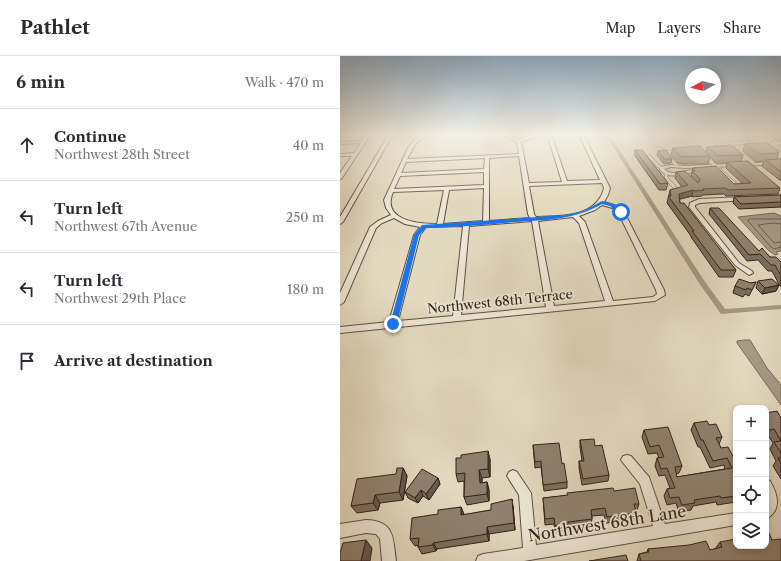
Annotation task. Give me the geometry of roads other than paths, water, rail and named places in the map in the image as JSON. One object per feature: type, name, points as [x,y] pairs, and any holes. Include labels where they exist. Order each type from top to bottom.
[{"type":"street","points":[[340,177],[353,158]]},
{"type":"street","points":[[340,222],[377,158]]},
{"type":"street","points":[[406,158],[387,200],[388,208],[394,216],[404,221],[424,226],[466,225],[534,220],[575,215],[596,207],[602,203],[607,195],[607,188],[593,158]]},
{"type":"street","points":[[404,161],[476,158]]},
{"type":"street","points":[[486,223],[488,158]]},
{"type":"street","points":[[522,158],[531,214],[536,223],[550,309]]},
{"type":"street","points":[[557,158],[565,183]]},
{"type":"street","points":[[718,168],[676,175],[666,174],[662,170],[662,168],[667,166],[685,168],[718,168],[781,163]]},
{"type":"street","points":[[398,175],[487,170]]},
{"type":"street","points":[[527,185],[604,181]]},
{"type":"street","points":[[391,191],[487,186]]},
{"type":"street","points":[[440,226],[447,188]]},
{"type":"street","points":[[749,273],[737,264],[692,207],[692,204],[699,201],[751,198]]},
{"type":"street","name":"Northwest 68th Terrace","points":[[340,330],[655,299],[661,295],[660,290],[621,212],[612,205],[602,203]]},
{"type":"street","points":[[575,215],[582,222],[610,303]]},
{"type":"street","points":[[340,302],[373,227],[394,216]]},
{"type":"street","points":[[457,318],[466,225]]},
{"type":"street","points":[[393,324],[417,235],[424,226]]},
{"type":"street","points":[[628,460],[645,481],[661,531]]},
{"type":"street","points":[[513,476],[525,493],[530,552]]},
{"type":"street","points":[[769,491],[773,498],[769,511]]},
{"type":"street","name":"Northwest 68th Lane","points":[[483,561],[733,519]]},
{"type":"street","points":[[340,531],[368,526],[380,528],[386,535],[389,561]]},
{"type":"lane","points":[[650,158],[662,168]]},
{"type":"lane","points":[[670,158],[677,166]]},
{"type":"lane","points":[[708,158],[735,184]]},
{"type":"lane","points":[[744,158],[754,166]]},
{"type":"lane","points":[[684,173],[688,178]]},
{"type":"lane","points":[[666,174],[666,177],[674,188]]},
{"type":"water","points":[[774,213],[781,216],[781,251],[776,252],[778,254],[775,255],[768,250],[738,217]]},
{"type":"water","points":[[750,340],[767,368],[781,385],[781,405],[737,343],[737,341]]},
{"type":"waterway","points":[[622,158],[702,283],[723,312],[781,307]]}]
